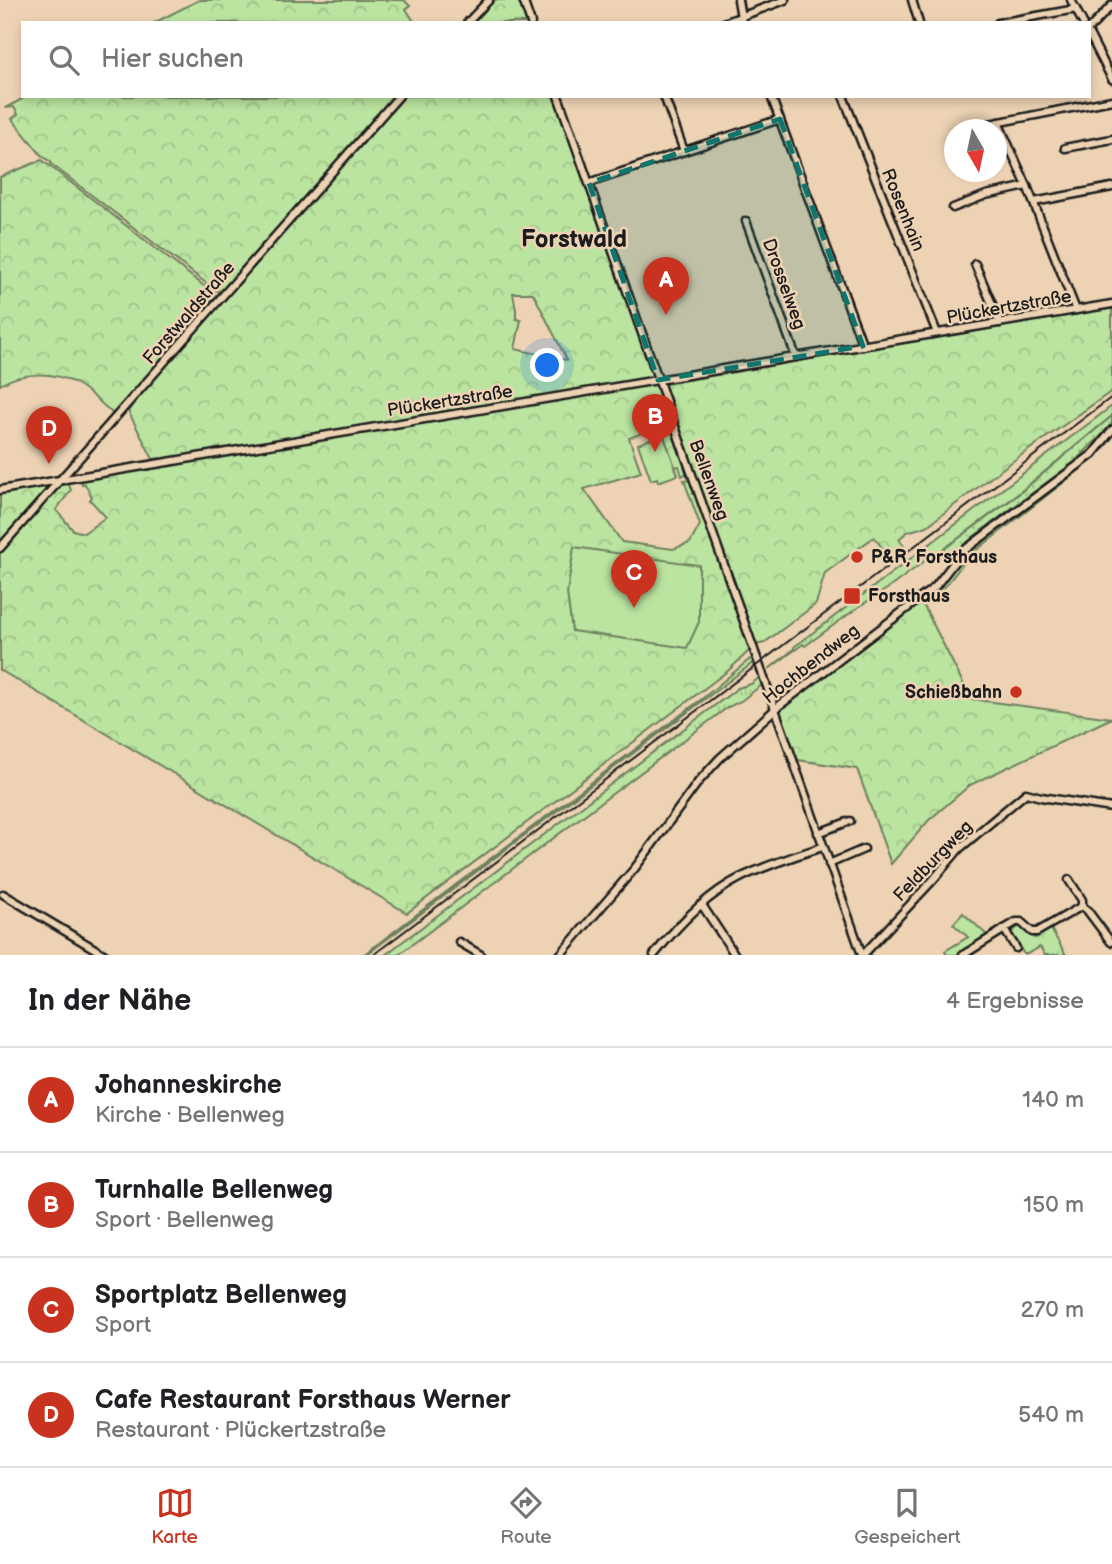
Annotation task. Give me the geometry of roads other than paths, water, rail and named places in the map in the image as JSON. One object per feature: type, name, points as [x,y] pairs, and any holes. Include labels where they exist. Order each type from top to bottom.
[{"type":"street","points":[[469,21],[489,0]]},
{"type":"street","points":[[523,0],[530,21]]},
{"type":"street","points":[[738,0],[741,20],[785,0]]},
{"type":"street","points":[[912,0],[918,21]]},
{"type":"street","points":[[1071,0],[1082,21]]},
{"type":"street","points":[[1091,27],[1112,5]]},
{"type":"street","points":[[1009,21],[1076,9]]},
{"type":"street","points":[[1091,38],[1112,79]]},
{"type":"street","name":"Forstwaldstraße","points":[[0,548],[397,98]]},
{"type":"street","name":"Bellenweg","points":[[559,98],[862,955]]},
{"type":"street","points":[[665,98],[684,151]]},
{"type":"street","points":[[772,98],[863,346]]},
{"type":"street","name":"Rosenhain","points":[[844,98],[937,333]]},
{"type":"street","points":[[1007,120],[1112,100]]},
{"type":"street","points":[[589,183],[780,119]]},
{"type":"street","points":[[1065,148],[1112,139]]},
{"type":"street","points":[[1007,142],[1034,202],[1076,310]]},
{"type":"street","points":[[953,208],[986,195],[1027,186]]},
{"type":"street","points":[[1034,202],[1112,187]]},
{"type":"street","name":"Drosselweg","points":[[746,221],[796,357]]},
{"type":"street","points":[[975,264],[1000,323]]},
{"type":"street","name":"Plückertzstraße","points":[[0,490],[1112,304]]},
{"type":"street","name":"Hochbendweg","points":[[561,954],[635,868],[699,781],[720,758],[775,709],[936,587],[962,552],[1093,454],[1112,430]]},
{"type":"street","name":"Feldburgweg","points":[[862,955],[959,849],[1026,793],[1112,808]]},
{"type":"street","points":[[818,833],[850,821]]},
{"type":"street","points":[[657,954],[673,931],[702,905],[738,879],[822,846]]},
{"type":"street","points":[[829,864],[864,849]]},
{"type":"street","points":[[1069,880],[1082,900],[1082,906]]},
{"type":"street","points":[[3,894],[105,955]]},
{"type":"street","points":[[702,905],[736,955]]},
{"type":"street","points":[[962,955],[1016,922],[1021,922],[1032,932],[1037,932],[1082,906]]},
{"type":"street","points":[[1082,906],[1111,942]]},
{"type":"street","points":[[1004,929],[1016,948]]},
{"type":"street","points":[[459,942],[481,955]]},
{"type":"railway","points":[[373,955],[1112,397]]},
{"type":"place","name":"Johanneskirche","points":[[666,315]]},
{"type":"place","name":"Turnhalle Bellenweg","points":[[655,452]]},
{"type":"place","name":"Cafe Restaurant Forsthaus Werner","points":[[49,464]]},
{"type":"place","name":"P&R, Forsthaus","points":[[857,557]]},
{"type":"place","name":"Forsthaus","points":[[852,596]]},
{"type":"place","name":"Sportplatz Bellenweg","points":[[634,608]]},
{"type":"place","name":"Schießbahn","points":[[1016,692]]},
{"type":"district","name":"Forstwald","points":[[574,239]]}]
